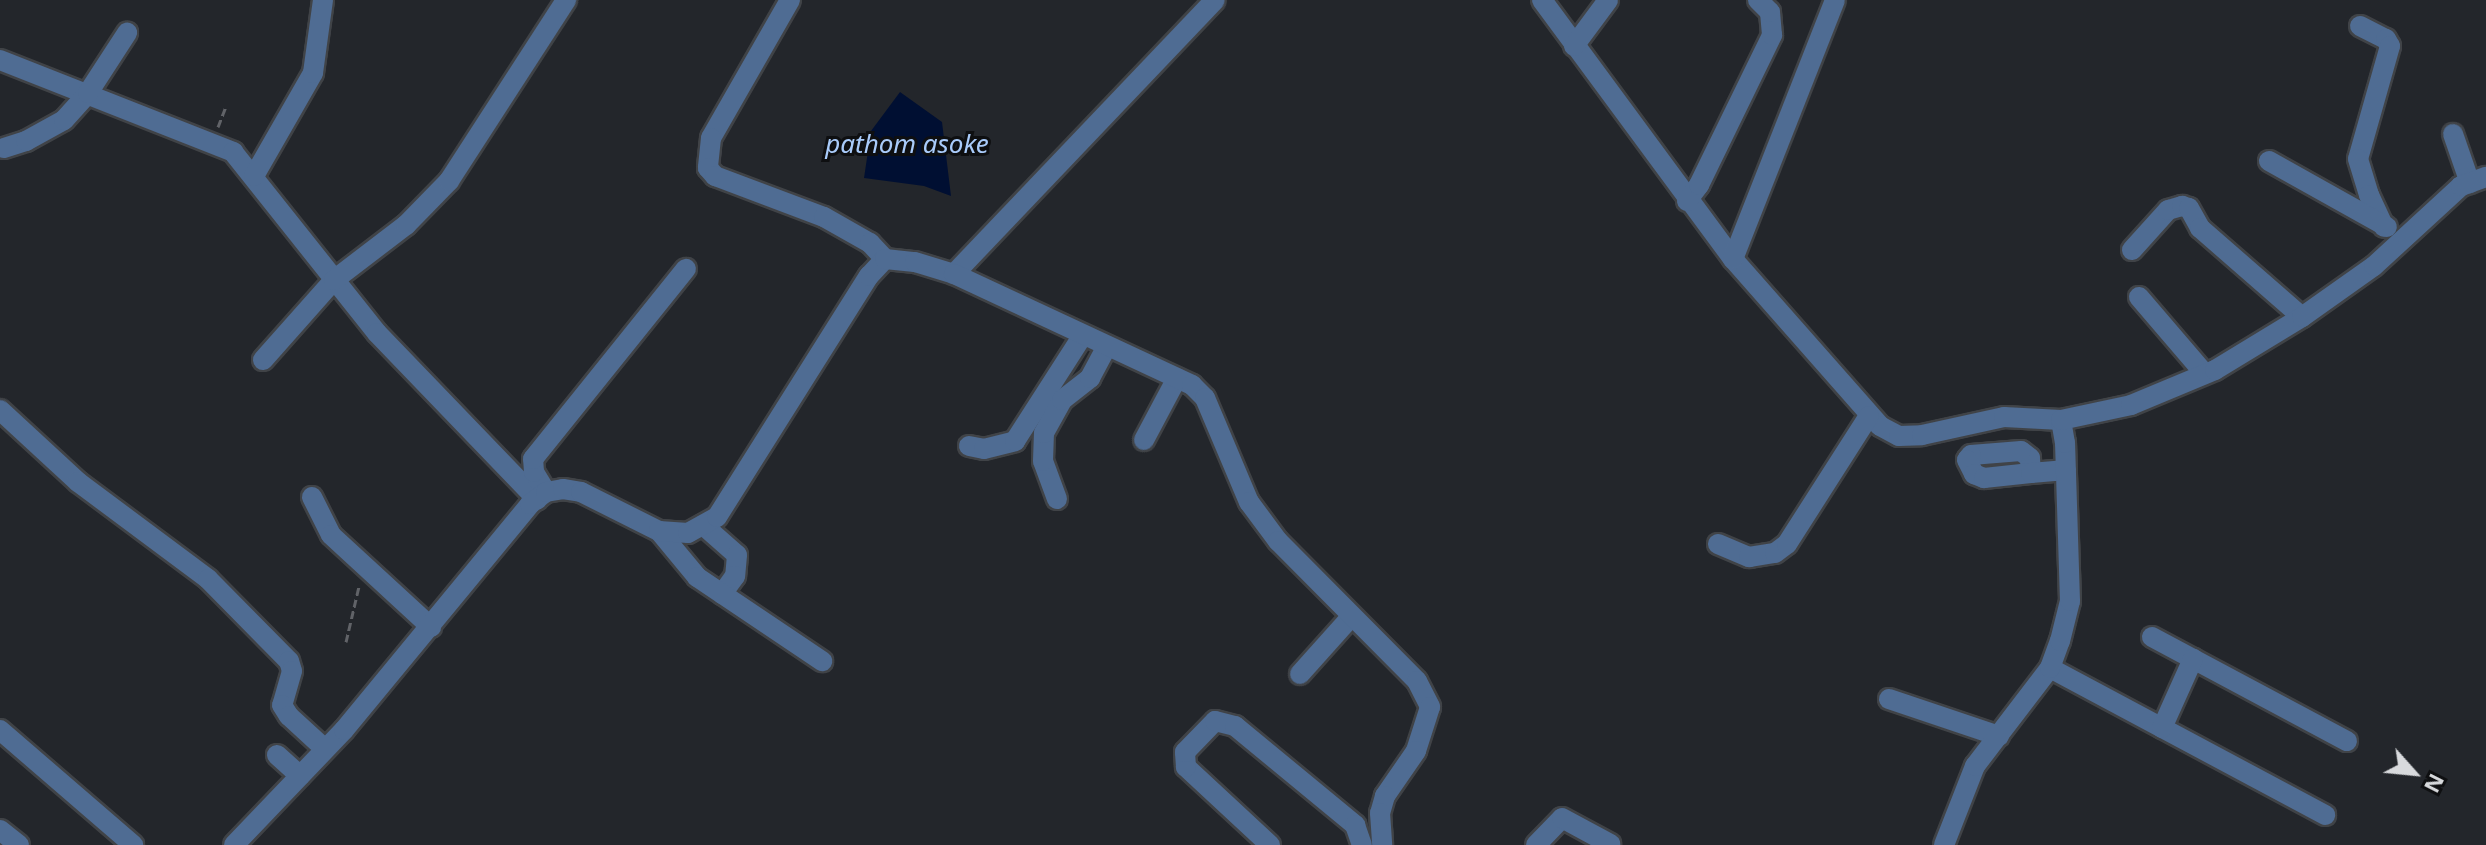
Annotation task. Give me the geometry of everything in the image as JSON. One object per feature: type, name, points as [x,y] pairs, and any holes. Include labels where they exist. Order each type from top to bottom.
[{"type":"street","points":[[254,176],[313,73],[323,0]]},
{"type":"street","points":[[263,360],[334,280],[406,225],[449,181],[566,0]]},
{"type":"street","points":[[790,0],[711,138],[708,168],[715,176],[824,217],[870,243],[885,259],[915,262],[954,274],[1177,378],[1205,398],[1249,502],[1270,532],[1417,681],[1430,707],[1416,751],[1385,796],[1380,813],[1382,845]]},
{"type":"street","points":[[954,274],[1215,0]]},
{"type":"street","points":[[1542,0],[1687,201],[1733,259],[1869,416],[1899,436],[1922,435],[2004,417],[2061,420],[2131,405],[2205,374],[2302,317],[2374,266],[2461,186],[2478,180],[2453,134]]},
{"type":"street","points":[[1574,46],[1608,0]]},
{"type":"street","points":[[1687,201],[1699,185],[1772,35],[1770,12],[1758,0]]},
{"type":"street","points":[[1733,259],[1835,0]]},
{"type":"street","points":[[2360,26],[2386,39],[2390,46],[2358,159],[2369,195],[2384,227]]},
{"type":"street","points":[[4,148],[26,141],[64,120],[88,93],[127,33]]},
{"type":"street","points":[[0,60],[233,152],[377,333],[542,496]]},
{"type":"street","points":[[2269,161],[2384,227],[2408,233]]},
{"type":"street","points":[[2132,250],[2168,210],[2182,206],[2189,208],[2200,228],[2302,317]]},
{"type":"street","points":[[234,845],[325,749],[542,496],[563,489],[581,492],[659,531],[688,533],[717,517],[869,276],[885,259]]},
{"type":"street","points":[[542,496],[534,472],[533,459],[538,451],[686,269]]},
{"type":"street","points":[[2139,297],[2205,374]]},
{"type":"street","points":[[969,446],[984,449],[1015,441],[1083,335]]},
{"type":"street","points":[[1057,499],[1043,461],[1044,433],[1062,400],[1090,378],[1107,346]]},
{"type":"street","points":[[1144,440],[1177,378]]},
{"type":"street","points":[[0,410],[78,482],[208,579],[289,661],[292,671],[282,705],[289,716],[325,749]]},
{"type":"street","points":[[1718,544],[1749,557],[1775,553],[1787,544],[1869,416]]},
{"type":"street","points":[[1944,845],[1975,766],[2050,668],[2070,601],[2066,470],[2061,420]]},
{"type":"street","points":[[2031,473],[2066,470]]},
{"type":"street","points":[[312,497],[331,535],[431,627]]},
{"type":"street","points":[[703,525],[737,555],[735,576],[722,594]]},
{"type":"street","points":[[659,531],[697,577],[822,661]]},
{"type":"street","points":[[1300,674],[1351,617]]},
{"type":"street","points":[[2152,637],[2347,741]]},
{"type":"street","points":[[2162,728],[2193,659]]},
{"type":"street","points":[[2050,668],[2325,815]]},
{"type":"street","points":[[1889,699],[1999,736]]},
{"type":"street","points":[[1270,845],[1186,767],[1185,752],[1215,721],[1235,726],[1355,825],[1362,845]]},
{"type":"street","points":[[0,730],[133,845]]},
{"type":"street","points":[[277,755],[300,776]]},
{"type":"street","points":[[1536,845],[1562,818],[1610,844]]},
{"type":"street","points":[[0,830],[19,845]]},
{"type":"path","points":[[212,142],[226,106]]},
{"type":"path","points":[[346,642],[354,601],[366,567]]},
{"type":"water","name":"pathom asoke","points":[[900,92],[942,122],[951,196],[924,186],[864,178],[871,131]]}]
